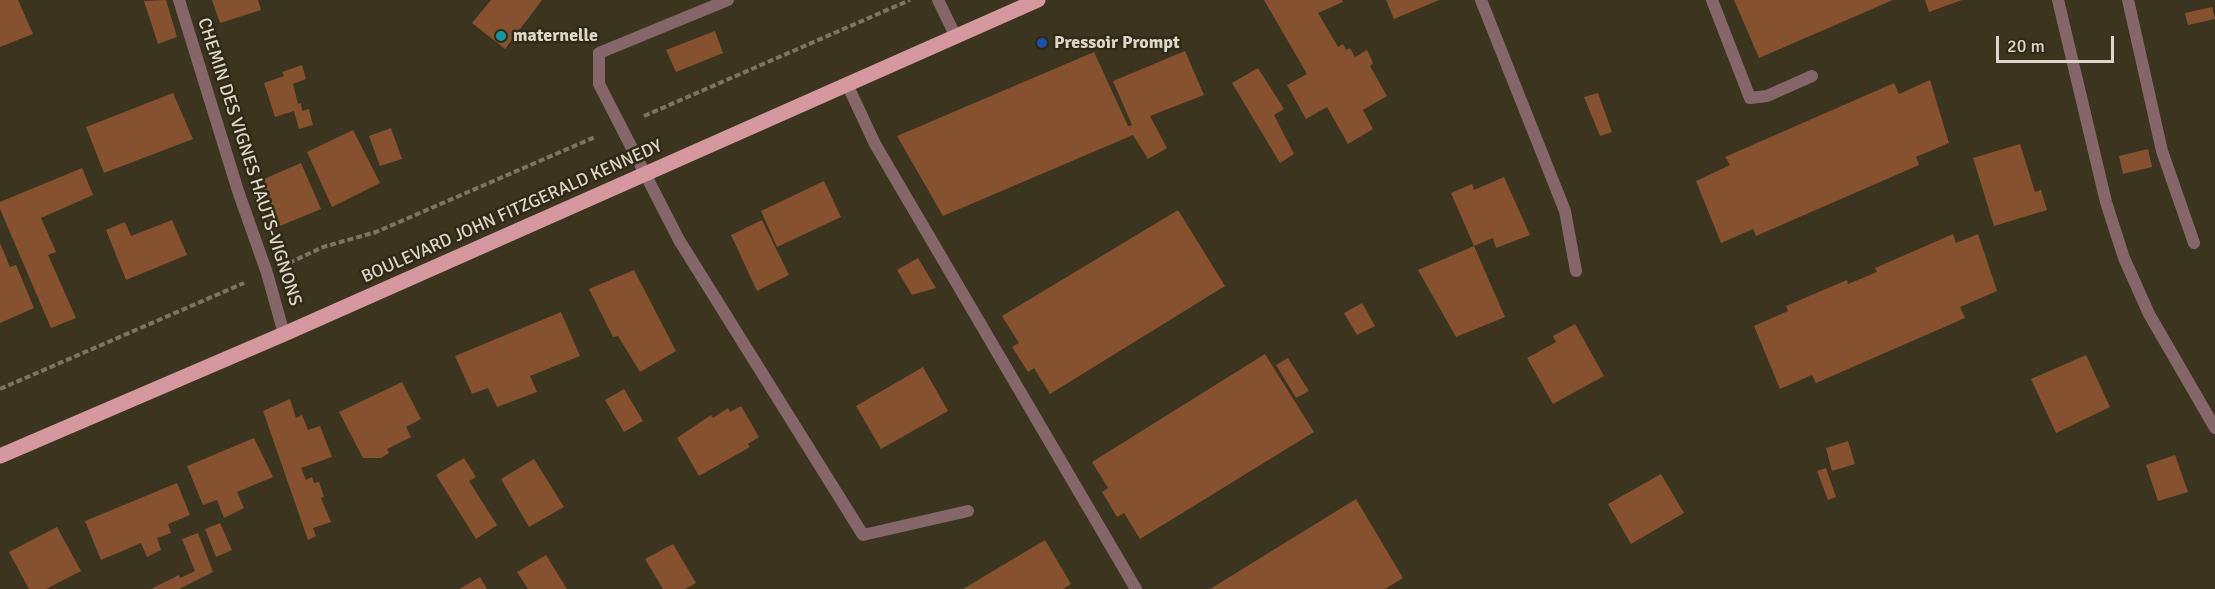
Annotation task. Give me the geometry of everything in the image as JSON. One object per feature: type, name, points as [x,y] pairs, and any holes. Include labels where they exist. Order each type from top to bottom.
[{"type":"main road","name":"BOULEVARD JOHN FITZGERALD KENNEDY","points":[[0,456],[644,176],[1038,0]]},
{"type":"street","name":"CHEMIN DES VIGNES HAUTS-VIGNONS","points":[[179,0],[238,191],[267,273],[284,334]]},
{"type":"street","points":[[728,0],[599,53],[599,84],[644,176],[679,240],[863,536],[968,511]]},
{"type":"street","points":[[939,0],[956,37]]},
{"type":"street","points":[[1481,0],[1565,211],[1576,271]]},
{"type":"street","points":[[1712,0],[1750,98],[1767,96],[1812,76]]},
{"type":"street","points":[[2058,0],[2106,202],[2124,258],[2149,314],[2215,428]]},
{"type":"street","points":[[2128,0],[2162,151],[2194,243]]},
{"type":"street","points":[[847,84],[875,144],[1136,589]]},
{"type":"path","points":[[0,389],[323,247],[376,232],[910,0]]},
{"type":"building","points":[[0,0],[18,0],[33,34],[0,47]]},
{"type":"building","points":[[166,0],[177,37],[158,44],[144,1]]},
{"type":"building","points":[[212,0],[258,0],[261,10],[220,23]]},
{"type":"building","name":"maternelle","points":[[491,0],[542,0],[505,49],[472,23]]},
{"type":"building","points":[[1264,0],[1342,0],[1343,2],[1318,13],[1338,47],[1343,44],[1346,50],[1350,48],[1355,57],[1367,50],[1369,54],[1373,63],[1370,66],[1387,96],[1363,110],[1373,129],[1348,144],[1327,107],[1306,119],[1287,85],[1307,74]]},
{"type":"building","points":[[1386,0],[1439,0],[1394,19]]},
{"type":"building","points":[[1734,0],[1893,0],[1759,58]]},
{"type":"building","points":[[1925,0],[1962,0],[1929,12]]},
{"type":"building","points":[[2212,7],[2215,19],[2188,25],[2185,13]]},
{"type":"building","points":[[715,31],[723,53],[676,72],[666,50]]},
{"type":"building","points":[[1185,51],[1204,95],[1150,116],[1167,148],[1148,159],[1133,135],[943,216],[897,136],[1094,52],[1128,126],[1132,125],[1113,81]]},
{"type":"building","points":[[302,65],[306,79],[293,84],[298,104],[301,103],[302,111],[309,109],[313,125],[299,129],[294,111],[275,117],[264,83],[284,76],[282,72]]},
{"type":"building","points":[[1258,68],[1284,109],[1274,115],[1294,154],[1280,163],[1232,83]]},
{"type":"building","points":[[1930,80],[1949,143],[1916,157],[1919,165],[1756,236],[1753,229],[1721,243],[1696,181],[1730,165],[1725,157],[1894,83],[1899,94]]},
{"type":"building","points":[[173,93],[193,139],[104,173],[86,127]]},
{"type":"building","points":[[1598,93],[1612,132],[1600,136],[1584,97]]},
{"type":"building","points":[[391,128],[402,159],[380,166],[369,136]]},
{"type":"building","points":[[353,130],[380,183],[332,207],[307,152]]},
{"type":"building","points":[[2020,144],[2035,192],[2041,190],[2047,210],[1994,226],[1973,158]]},
{"type":"building","points":[[2148,149],[2152,167],[2123,174],[2119,156]]},
{"type":"building","points":[[301,163],[321,209],[268,231],[250,185]]},
{"type":"building","points":[[82,168],[93,195],[41,218],[56,252],[48,255],[76,318],[51,328],[0,209],[0,202]]},
{"type":"building","points":[[1504,177],[1530,235],[1496,248],[1493,238],[1474,246],[1451,193],[1472,184],[1474,190]]},
{"type":"building","points":[[824,181],[841,217],[777,247],[761,211]]},
{"type":"building","points":[[1178,210],[1225,286],[1050,394],[1034,368],[1028,372],[1012,347],[1019,343],[1002,316]]},
{"type":"building","points":[[172,220],[187,255],[126,280],[106,230],[125,222],[131,236]]},
{"type":"building","points":[[762,220],[789,275],[757,291],[731,235]]},
{"type":"building","points":[[1953,234],[1956,243],[1978,234],[1997,291],[1960,307],[1965,318],[1816,383],[1812,375],[1780,389],[1754,326],[1788,311],[1786,306],[1847,280],[1848,284],[1877,272],[1875,268]]},
{"type":"building","points":[[0,243],[10,267],[16,265],[34,308],[0,323]]},
{"type":"building","points":[[1474,246],[1505,317],[1456,337],[1418,270]]},
{"type":"building","points":[[918,258],[936,288],[912,295],[897,270]]},
{"type":"building","points":[[634,270],[676,351],[640,372],[618,336],[613,337],[589,289]]},
{"type":"building","points":[[1362,303],[1375,326],[1357,335],[1344,313]]},
{"type":"building","points":[[561,312],[580,356],[530,376],[537,392],[497,407],[488,388],[472,394],[455,356]]},
{"type":"building","points":[[1575,324],[1604,376],[1553,404],[1527,358],[1556,342],[1553,336]]},
{"type":"building","points":[[1265,354],[1314,432],[1140,539],[1124,513],[1117,517],[1102,492],[1108,488],[1092,462]]},
{"type":"building","points":[[2086,355],[2110,407],[2056,433],[2031,379]]},
{"type":"building","points":[[1288,358],[1309,391],[1296,398],[1276,365]]},
{"type":"building","points":[[923,367],[948,411],[881,449],[856,406]]},
{"type":"building","points":[[402,382],[421,419],[406,427],[411,437],[387,449],[389,453],[381,458],[363,458],[339,412]]},
{"type":"building","points":[[624,389],[643,421],[624,432],[605,400]]},
{"type":"building","points":[[290,399],[296,418],[302,415],[308,430],[320,426],[332,457],[301,468],[306,480],[312,477],[314,483],[319,482],[324,497],[321,498],[331,522],[313,528],[316,536],[308,540],[263,411]]},
{"type":"building","points":[[741,406],[759,437],[748,444],[750,447],[699,476],[677,438],[711,415],[713,418],[728,408],[730,412]]},
{"type":"building","points":[[254,438],[273,477],[237,492],[244,508],[224,518],[217,500],[203,505],[187,466]]},
{"type":"building","points":[[1848,441],[1855,464],[1832,471],[1826,448]]},
{"type":"building","points":[[2175,455],[2188,492],[2158,501],[2146,465]]},
{"type":"building","points":[[464,458],[476,477],[469,481],[497,525],[476,539],[436,475]]},
{"type":"building","points":[[534,459],[564,507],[529,527],[501,479]]},
{"type":"building","points":[[1826,468],[1836,497],[1828,500],[1817,471]]},
{"type":"building","points":[[1661,474],[1684,513],[1631,544],[1608,504]]},
{"type":"building","points":[[177,483],[190,515],[168,524],[171,533],[157,538],[161,550],[147,557],[141,543],[101,560],[85,521]]},
{"type":"building","points":[[1356,499],[1403,578],[1385,589],[1210,589]]},
{"type":"building","points":[[220,523],[232,550],[216,557],[205,529]]},
{"type":"building","points":[[57,527],[81,571],[46,589],[29,589],[9,552]]},
{"type":"building","points":[[198,533],[213,572],[179,589],[151,589],[179,575],[180,578],[195,571],[182,539]]},
{"type":"building","points":[[1045,540],[1071,584],[1063,589],[963,589]]},
{"type":"building","points":[[673,544],[696,583],[685,589],[663,589],[645,559]]},
{"type":"building","points":[[546,555],[567,589],[528,589],[517,572]]},
{"type":"building","points":[[480,577],[487,589],[459,589]]},
{"type":"place","name":"maternelle","points":[[501,36]]},
{"type":"place","name":"Pressoir Prompt","points":[[1042,43]]}]
